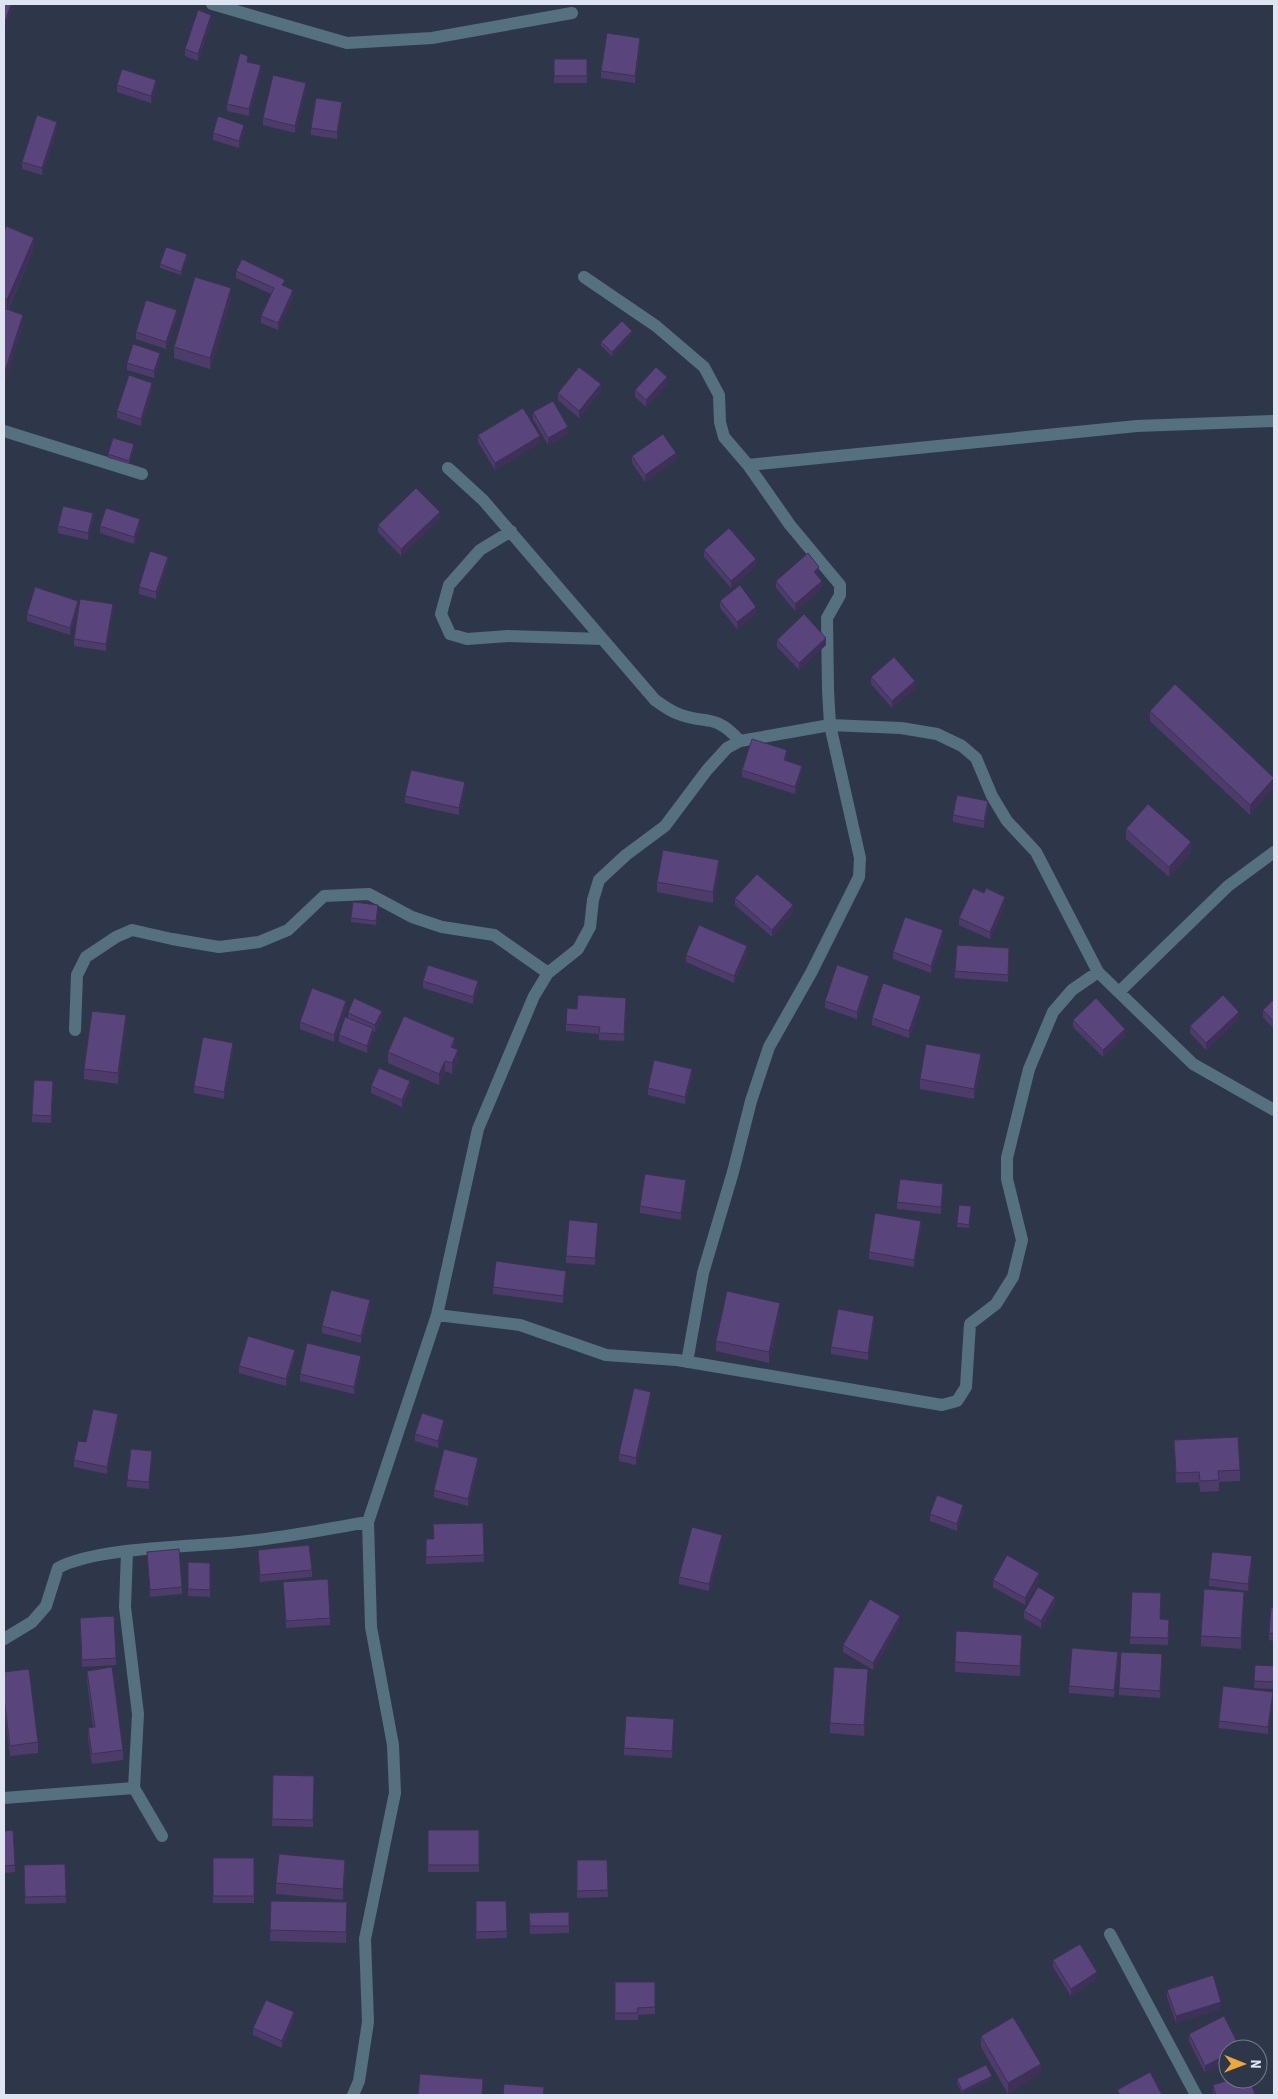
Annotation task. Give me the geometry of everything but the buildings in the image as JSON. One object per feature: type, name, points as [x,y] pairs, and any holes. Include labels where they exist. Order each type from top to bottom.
[{"type":"street","points":[[212,4],[239,8],[347,42],[432,38],[572,13]]},
{"type":"street","points":[[584,277],[656,326],[704,368],[719,395],[720,422],[724,437],[748,465],[790,525],[840,585],[840,595],[827,618],[830,725],[860,858],[859,877],[811,973],[769,1047],[750,1101],[733,1172],[703,1273],[687,1362]]},
{"type":"street","points":[[748,465],[1137,426],[1274,421]]},
{"type":"street","points":[[4,431],[142,474]]},
{"type":"street","points":[[448,468],[484,500],[655,700],[675,713],[712,720],[728,728],[740,741]]},
{"type":"street","points":[[511,531],[480,550],[450,585],[441,614],[450,634],[467,639],[508,636],[602,639]]},
{"type":"street","points":[[353,2095],[359,2081],[368,2022],[365,1939],[394,1792],[393,1745],[371,1627],[368,1522],[437,1315],[478,1129],[534,996],[548,973],[578,949],[590,927],[593,900],[599,880],[626,855],[665,826],[707,770],[727,748],[740,741],[830,725],[902,728],[936,734],[962,746],[976,758],[992,796],[1008,821],[1036,852],[1098,972],[1193,1064],[1274,1110]]},
{"type":"street","points":[[1119,992],[1228,886],[1274,852]]},
{"type":"street","points":[[75,1030],[77,975],[86,957],[116,937],[132,930],[172,939],[219,946],[258,942],[288,930],[324,896],[369,894],[412,917],[442,927],[494,935],[548,973]]},
{"type":"street","points":[[437,1315],[520,1325],[606,1355],[687,1362],[942,1405],[957,1401],[966,1387],[970,1324],[996,1304],[1013,1277],[1022,1240],[1006,1179],[1007,1158],[1029,1069],[1053,1012],[1072,990],[1098,972]]},
{"type":"street","points":[[4,1639],[32,1622],[46,1606],[58,1568],[71,1561],[127,1552],[242,1542],[368,1522]]},
{"type":"street","points":[[127,1552],[125,1607],[138,1714],[134,1788],[162,1836]]},
{"type":"street","points":[[4,1798],[134,1788]]},
{"type":"street","points":[[1110,1934],[1196,2095]]}]
